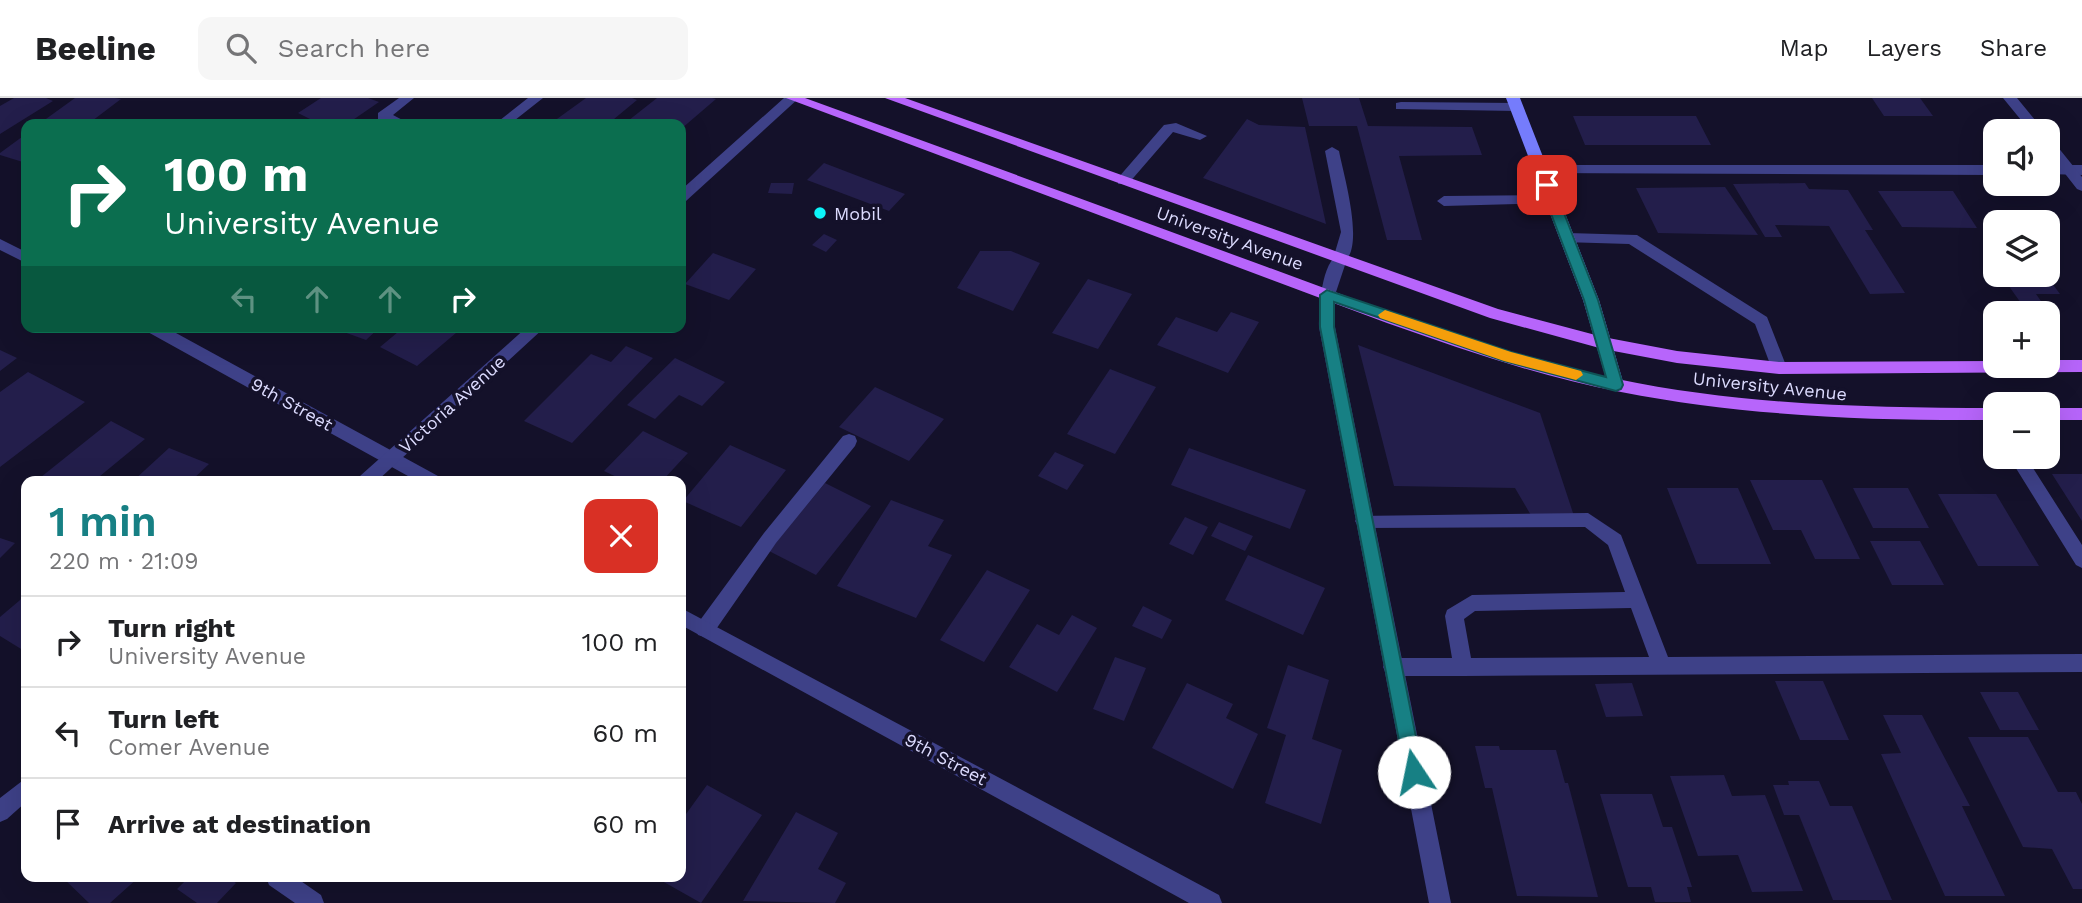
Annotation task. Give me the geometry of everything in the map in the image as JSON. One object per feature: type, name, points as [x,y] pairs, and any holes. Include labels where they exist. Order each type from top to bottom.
[{"type":"main road","name":"University Avenue","points":[[792,98],[1327,295],[1509,357],[1616,385],[1775,409],[1983,417]]},
{"type":"main road","name":"University Avenue","points":[[892,98],[1495,314],[1603,342],[1677,357],[1779,368],[2082,366]]},
{"type":"main road","points":[[1514,102],[1568,238],[1616,385]]},
{"type":"main road","points":[[2060,414],[2082,414]]},
{"type":"street","points":[[390,119],[383,116],[407,98]]},
{"type":"street","points":[[509,119],[536,98]]},
{"type":"street","points":[[686,193],[792,98]]},
{"type":"street","points":[[2010,98],[2027,119]]},
{"type":"street","points":[[1401,106],[1514,102]]},
{"type":"street","points":[[1123,181],[1169,128],[1176,127],[1200,136]]},
{"type":"street","points":[[1332,150],[1348,232],[1327,295],[1327,327],[1440,903]]},
{"type":"street","points":[[2060,155],[2076,170],[2082,186]]},
{"type":"street","points":[[1541,170],[1983,170]]},
{"type":"street","points":[[1444,201],[1552,200]]},
{"type":"street","points":[[1568,238],[1632,239],[1762,321],[1779,368]]},
{"type":"street","points":[[0,244],[21,255]]},
{"type":"street","name":"9th Street","points":[[163,333],[423,476]]},
{"type":"street","name":"Victoria Avenue","points":[[372,476],[530,333]]},
{"type":"street","points":[[705,629],[770,538],[849,441]]},
{"type":"street","points":[[2025,469],[2082,560]]},
{"type":"street","points":[[1364,521],[1588,520],[1615,540],[1662,665]]},
{"type":"street","points":[[1463,667],[1454,616],[1472,603],[1638,600]]},
{"type":"street","name":"9th Street","points":[[686,619],[1211,903]]},
{"type":"street","points":[[1393,667],[2082,663]]},
{"type":"street","points":[[0,811],[21,792]]},
{"type":"street","points":[[283,882],[313,903]]},
{"type":"building","points":[[14,98],[46,98],[53,101],[0,134],[0,106]]},
{"type":"building","points":[[75,98],[121,99],[95,119],[46,119]]},
{"type":"building","points":[[321,98],[368,98],[379,102],[354,119],[310,119],[298,113]]},
{"type":"building","points":[[586,98],[637,100],[614,119],[557,119]]},
{"type":"building","points":[[657,98],[716,99],[686,125],[686,119],[630,119]]},
{"type":"building","points":[[1302,98],[1359,98],[1368,126],[1472,127],[1482,155],[1399,156],[1422,240],[1387,240],[1357,126],[1309,126]]},
{"type":"building","points":[[1872,98],[1920,98],[1933,116],[1884,116]]},
{"type":"building","points":[[1573,116],[1696,116],[1711,145],[1585,145]]},
{"type":"building","points":[[1247,119],[1259,125],[1305,127],[1326,224],[1203,178]]},
{"type":"building","points":[[21,138],[21,161],[0,153]]},
{"type":"building","points":[[824,163],[905,194],[889,211],[807,180]]},
{"type":"building","points":[[771,183],[794,183],[792,194],[768,193]]},
{"type":"building","points":[[1805,183],[1809,189],[1848,190],[1873,230],[1865,230],[1905,293],[1870,294],[1829,226],[1775,225],[1782,237],[1765,237],[1733,184]]},
{"type":"building","points":[[1725,187],[1758,235],[1658,233],[1636,188]]},
{"type":"building","points":[[1878,191],[1953,191],[1977,228],[1902,227]]},
{"type":"building","points":[[824,234],[837,240],[826,252],[812,245]]},
{"type":"building","points":[[980,251],[1011,251],[1040,263],[1013,311],[957,288]]},
{"type":"building","points":[[713,253],[756,269],[729,300],[686,283]]},
{"type":"building","points":[[1088,279],[1132,294],[1098,349],[1052,333]]},
{"type":"building","points":[[2010,287],[2055,287],[2060,294],[2036,294],[2041,301],[2019,301]]},
{"type":"building","points":[[1231,312],[1259,322],[1228,373],[1157,345],[1176,317],[1217,332]]},
{"type":"building","points":[[347,333],[374,333],[366,340]]},
{"type":"building","points":[[397,333],[456,333],[417,366],[380,347]]},
{"type":"building","points":[[1358,345],[1540,413],[1574,516],[1532,517],[1515,488],[1394,486]]},
{"type":"building","points":[[626,346],[653,358],[572,443],[524,421],[591,354],[611,362]]},
{"type":"building","points":[[0,350],[17,358],[0,371]]},
{"type":"building","points":[[675,358],[725,382],[702,406],[679,395],[655,419],[627,405]]},
{"type":"building","points":[[1110,369],[1156,387],[1115,454],[1067,434]]},
{"type":"building","points":[[28,372],[85,402],[0,467],[0,392]]},
{"type":"building","points":[[875,387],[944,419],[909,461],[839,427]]},
{"type":"building","points":[[111,421],[145,439],[100,476],[42,476]]},
{"type":"building","points":[[643,431],[688,453],[667,476],[614,476],[604,471]]},
{"type":"building","points":[[730,445],[786,470],[741,527],[686,502],[686,497]]},
{"type":"building","points":[[169,448],[209,464],[196,476],[138,476]]},
{"type":"building","points":[[1189,448],[1306,490],[1290,529],[1171,485]]},
{"type":"building","points":[[1055,452],[1084,465],[1067,490],[1038,476]]},
{"type":"building","points":[[2052,474],[2082,474],[2082,521]]},
{"type":"building","points":[[1750,480],[1822,480],[1860,559],[1815,559],[1801,530],[1773,530]]},
{"type":"building","points":[[825,483],[871,506],[816,575],[769,551]]},
{"type":"building","points":[[1667,488],[1738,488],[1771,564],[1697,564]]},
{"type":"building","points":[[1853,488],[1908,488],[1929,528],[1873,528]]},
{"type":"building","points":[[1938,494],[1996,494],[2039,566],[1978,566]]},
{"type":"building","points":[[891,500],[944,520],[928,546],[952,555],[916,618],[837,586]]},
{"type":"building","points":[[1185,517],[1208,527],[1193,555],[1169,544]]},
{"type":"building","points":[[1219,522],[1253,536],[1245,551],[1211,536]]},
{"type":"building","points":[[0,538],[15,543],[0,558]]},
{"type":"building","points":[[1870,541],[1920,541],[1944,585],[1892,585]]},
{"type":"building","points":[[1248,555],[1325,588],[1303,635],[1225,600]]},
{"type":"building","points":[[987,570],[1030,590],[984,662],[940,640]]},
{"type":"building","points":[[21,599],[21,649],[0,636],[0,617]]},
{"type":"building","points":[[1143,606],[1172,620],[1162,639],[1132,626]]},
{"type":"building","points":[[1072,615],[1097,628],[1057,692],[1009,667],[1037,624],[1059,635]]},
{"type":"building","points":[[1115,657],[1146,668],[1124,721],[1093,709]]},
{"type":"building","points":[[1288,665],[1329,680],[1312,739],[1342,750],[1321,824],[1265,803],[1286,735],[1267,728]]},
{"type":"building","points":[[1775,681],[1823,681],[1849,740],[1800,740]]},
{"type":"building","points":[[1187,683],[1233,704],[1226,718],[1258,734],[1233,789],[1152,748]]},
{"type":"building","points":[[1632,683],[1643,716],[1606,717],[1595,684]]},
{"type":"building","points":[[1980,692],[2018,692],[2039,730],[2000,730]]},
{"type":"building","points":[[1883,715],[1922,715],[1970,806],[1962,806],[2005,896],[1945,896],[1881,754],[1901,753]]},
{"type":"building","points":[[1968,737],[2028,737],[2058,792],[2076,792],[2082,804],[2082,889],[2073,889],[2052,849],[2023,847]]},
{"type":"building","points":[[1475,746],[1499,746],[1500,750],[1556,750],[1565,783],[1568,783],[1598,897],[1517,896],[1492,788],[1485,788]]},
{"type":"building","points":[[1724,775],[1732,796],[1765,795],[1803,891],[1752,892],[1738,855],[1698,856],[1670,776]]},
{"type":"building","points":[[1788,781],[1819,781],[1830,806],[1852,806],[1892,900],[1833,900],[1799,815],[1784,815],[1773,785],[1789,785]]},
{"type":"building","points":[[707,785],[762,815],[701,903],[664,882],[686,882],[686,814]]},
{"type":"building","points":[[1600,794],[1652,794],[1663,827],[1672,827],[1692,887],[1687,887],[1691,902],[1655,902],[1651,887],[1628,887]]},
{"type":"building","points":[[796,812],[838,833],[818,869],[846,883],[835,903],[743,901]]},
{"type":"building","points":[[67,882],[133,882],[110,903],[89,903]]},
{"type":"building","points":[[184,882],[236,883],[217,903],[197,903],[177,889]]},
{"type":"slow traffic","points":[[1385,315],[1509,357],[1576,375]]},
{"type":"place","name":"Mobil","points":[[820,213]]},
{"type":"route","points":[[1414,772],[1327,327],[1327,295],[1509,357],[1616,385],[1591,300],[1547,185]]}]
